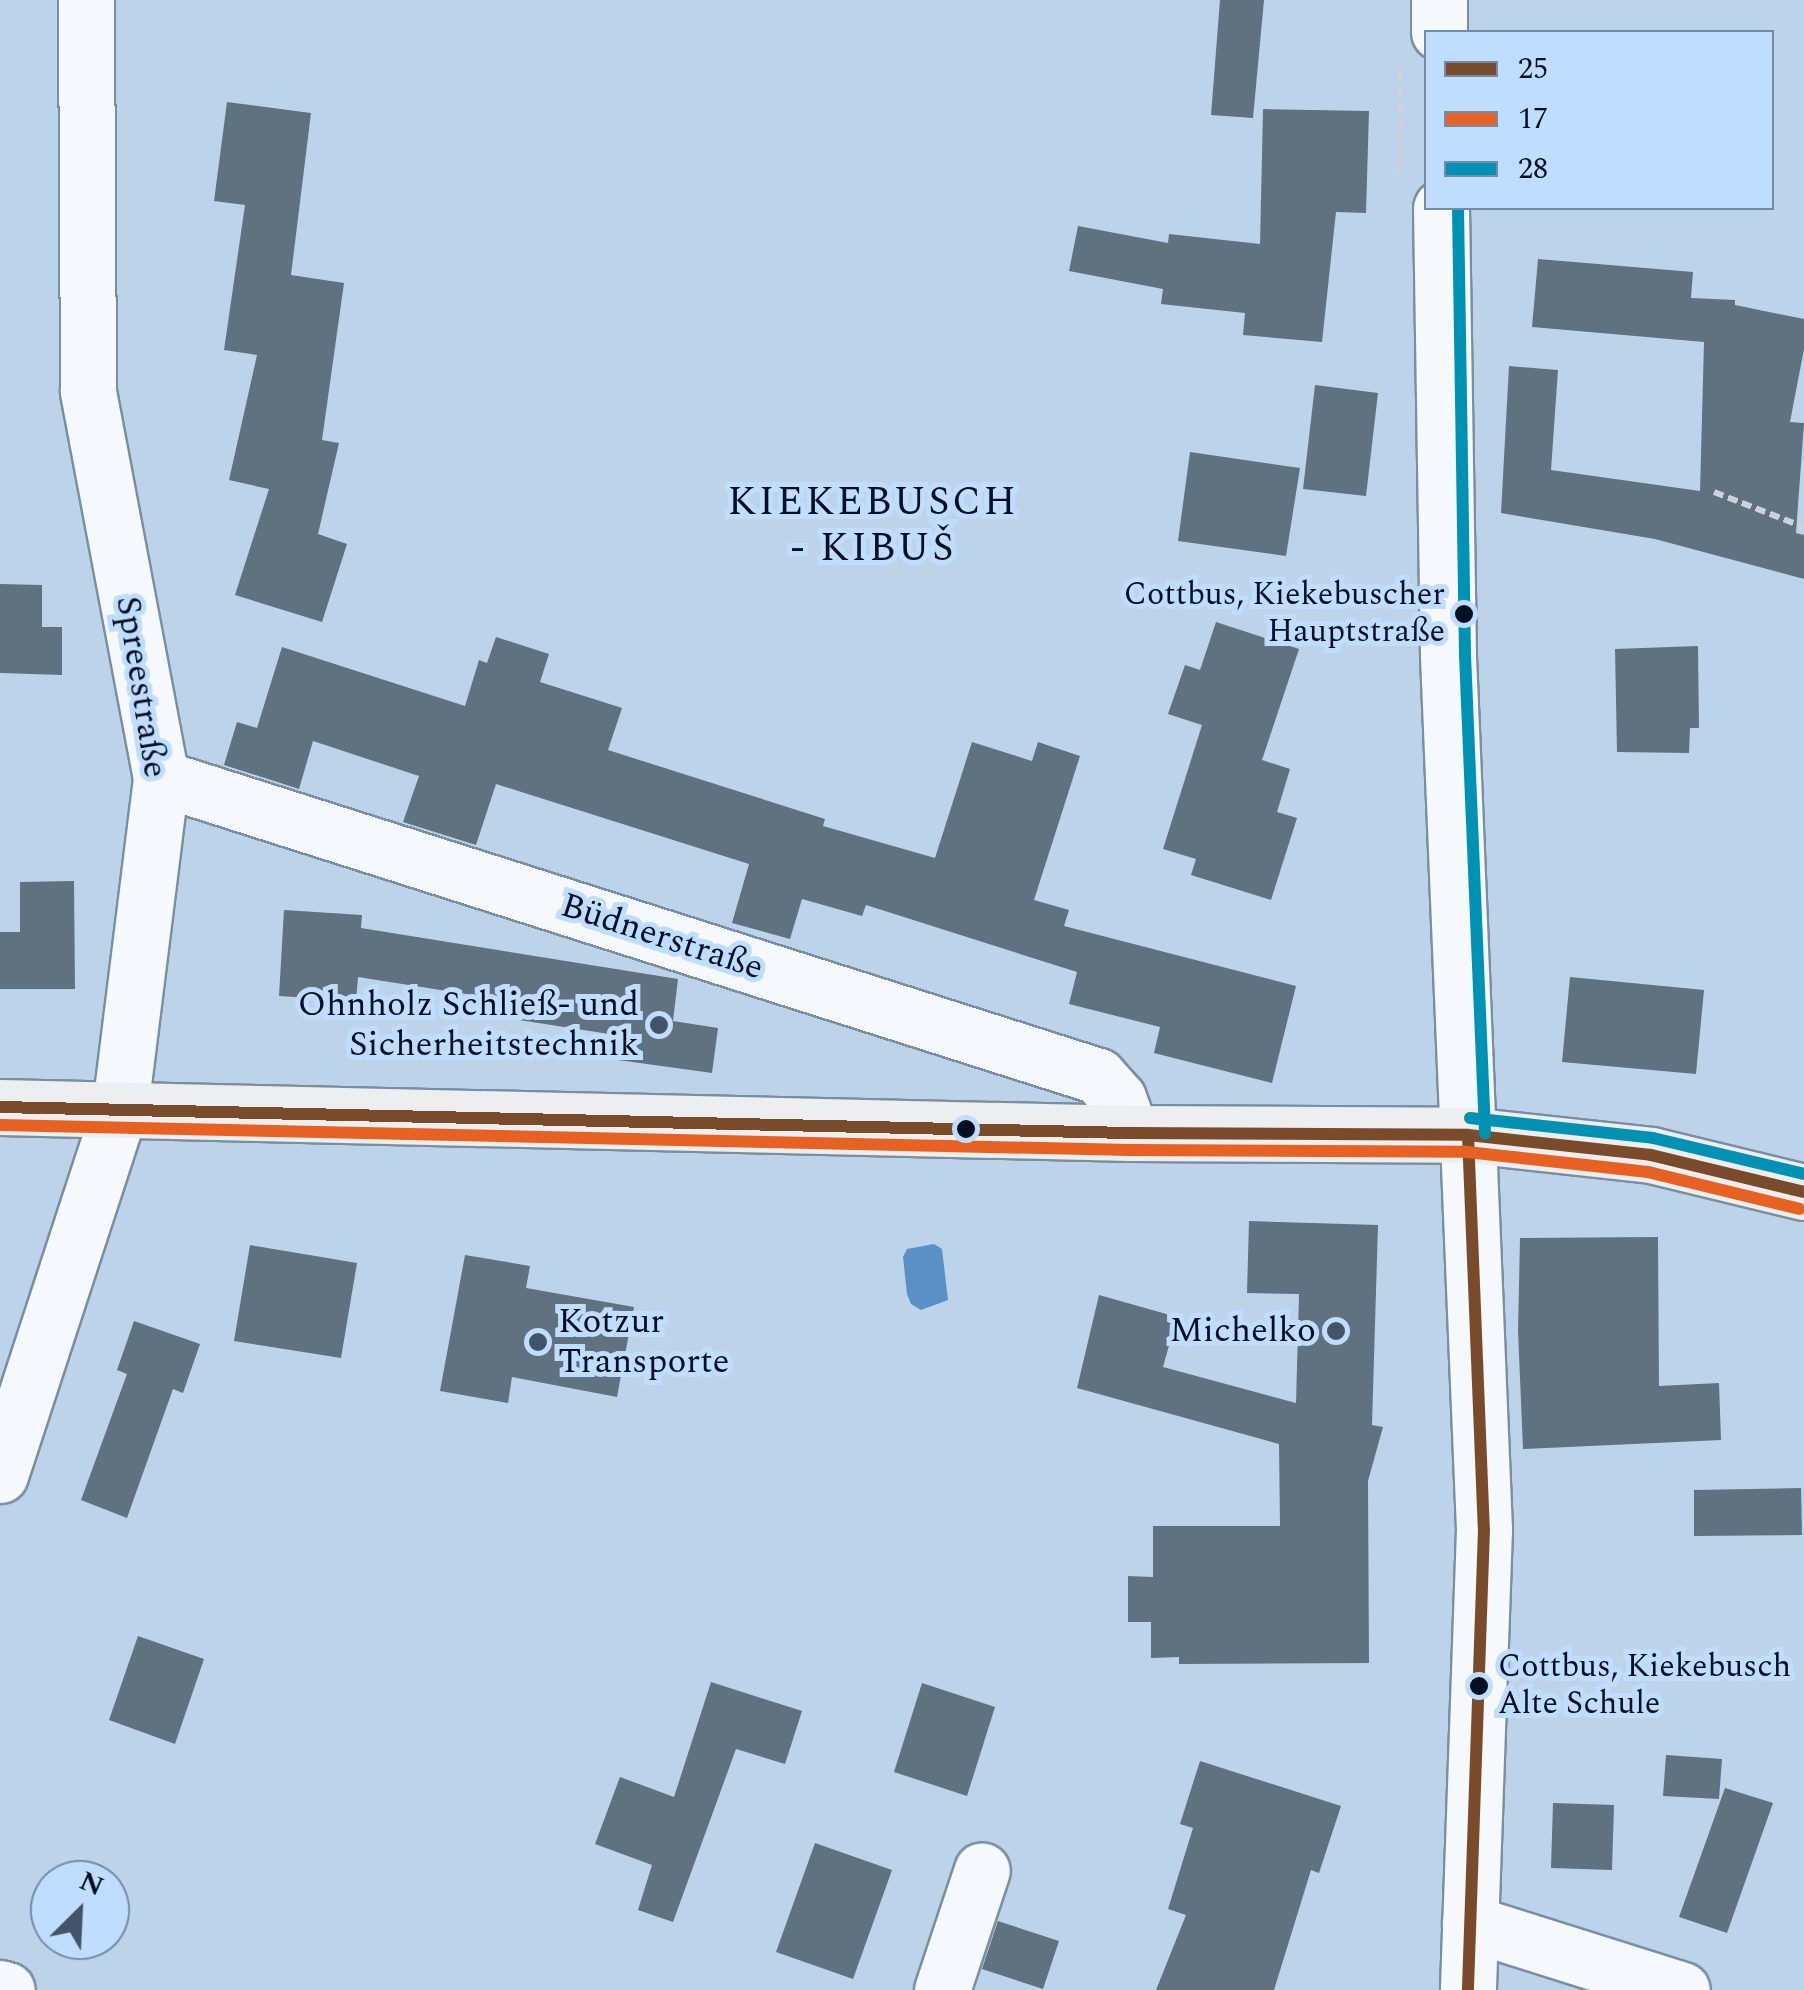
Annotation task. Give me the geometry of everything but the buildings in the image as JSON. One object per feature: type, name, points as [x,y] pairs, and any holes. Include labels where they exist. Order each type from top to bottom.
[{"type":"main road","points":[[0,1107],[1130,1134],[1468,1136],[1651,1155],[1804,1192]]},
{"type":"street","name":"Spreestraße","points":[[0,1475],[120,1108],[161,778],[88,390],[86,0]]},
{"type":"street","points":[[1438,0],[1439,30]]},
{"type":"street","points":[[1442,210],[1448,656],[1484,1528],[1468,1990]]},
{"type":"street","name":"Büdnerstraße","points":[[161,778],[1098,1076],[1118,1098],[1130,1134]]},
{"type":"street","points":[[942,1990],[982,1870]]},
{"type":"street","points":[[1470,1923],[1682,1990]]},
{"type":"path","points":[[1714,492],[1804,527]]},
{"type":"water","points":[[934,1244],[942,1249],[948,1300],[921,1310],[911,1304],[907,1294],[903,1257],[907,1249]]},
{"type":"transit line","name":"28","points":[[1458,210],[1465,655],[1485,1134]]},
{"type":"transit line","name":"25","points":[[0,1107],[1131,1133],[1468,1135],[1651,1155],[1804,1192]]},
{"type":"transit line","name":"28","points":[[1470,1118],[1653,1138],[1804,1174]]},
{"type":"transit line","name":"17","points":[[0,1125],[1131,1150],[1467,1152],[1648,1172],[1800,1209]]},
{"type":"transit line","name":"25","points":[[1468,1135],[1484,1529],[1468,1990]]},
{"type":"place","name":"Cottbus, Kiekebuscher Hauptstraße","points":[[1464,614]]},
{"type":"place","name":"Ohnholz Schließ- und Sicherheitstechnik","points":[[659,1025]]},
{"type":"place","name":"Michelko","points":[[1336,1331]]},
{"type":"place","name":"Kotzur Transporte","points":[[538,1342]]},
{"type":"place","name":"Cottbus, Kiekebusch Alte Schule","points":[[1479,1686]]},
{"type":"district","name":"KIEKEBUSCH - KIBUŠ","points":[[873,526]]}]
